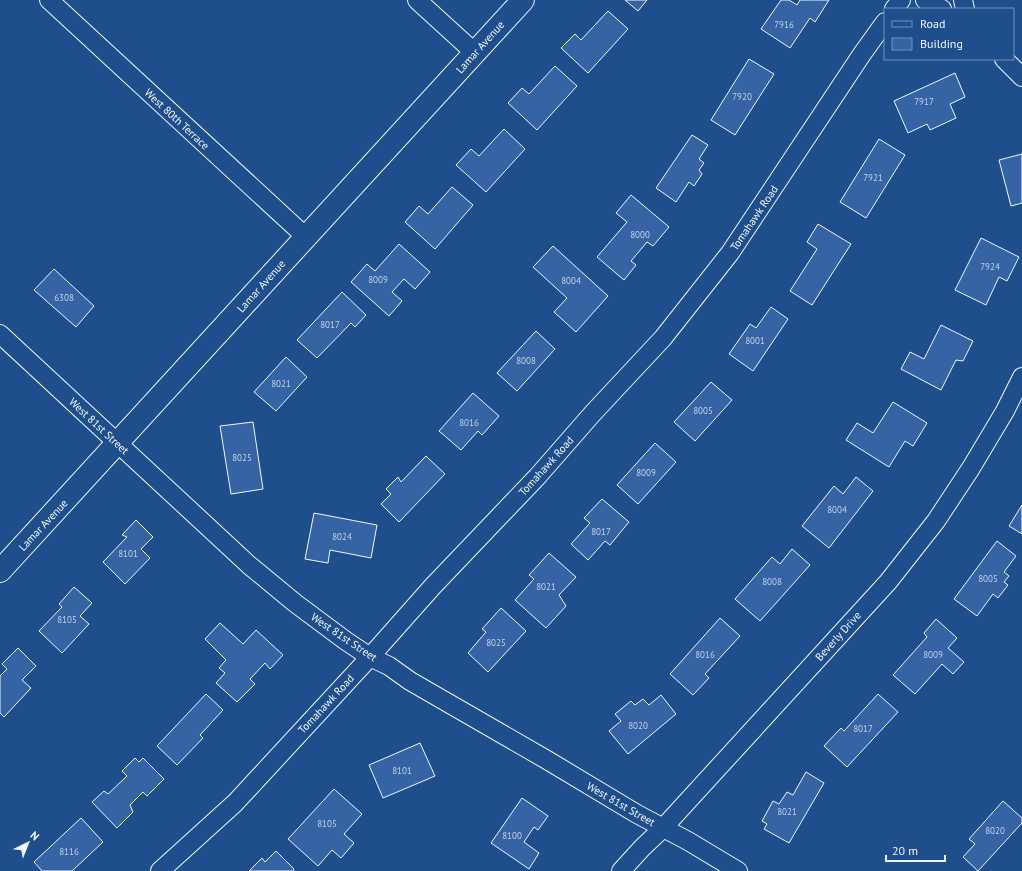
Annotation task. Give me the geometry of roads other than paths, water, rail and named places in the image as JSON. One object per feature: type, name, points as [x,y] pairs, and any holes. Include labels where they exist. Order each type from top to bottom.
[{"type":"street","name":"West 80th Terrace","points":[[49,0],[306,237]]},
{"type":"street","points":[[417,0],[475,52]]},
{"type":"street","name":"Lamar Avenue","points":[[0,571],[523,0]]},
{"type":"street","points":[[895,8],[901,0]]},
{"type":"street","points":[[925,0],[940,8]]},
{"type":"street","name":"Tomahawk Road","points":[[160,871],[235,802],[433,586],[537,477],[663,338],[730,253],[862,54],[884,23]]},
{"type":"street","points":[[1005,60],[1022,77]]},
{"type":"street","name":"West 81st Street","points":[[0,334],[249,565],[295,603],[346,641],[389,666],[410,681],[637,814],[688,841],[738,871]]},
{"type":"street","name":"Beverly Drive","points":[[621,871],[663,828],[888,582],[936,521],[972,468],[1005,411],[1022,377]]}]
